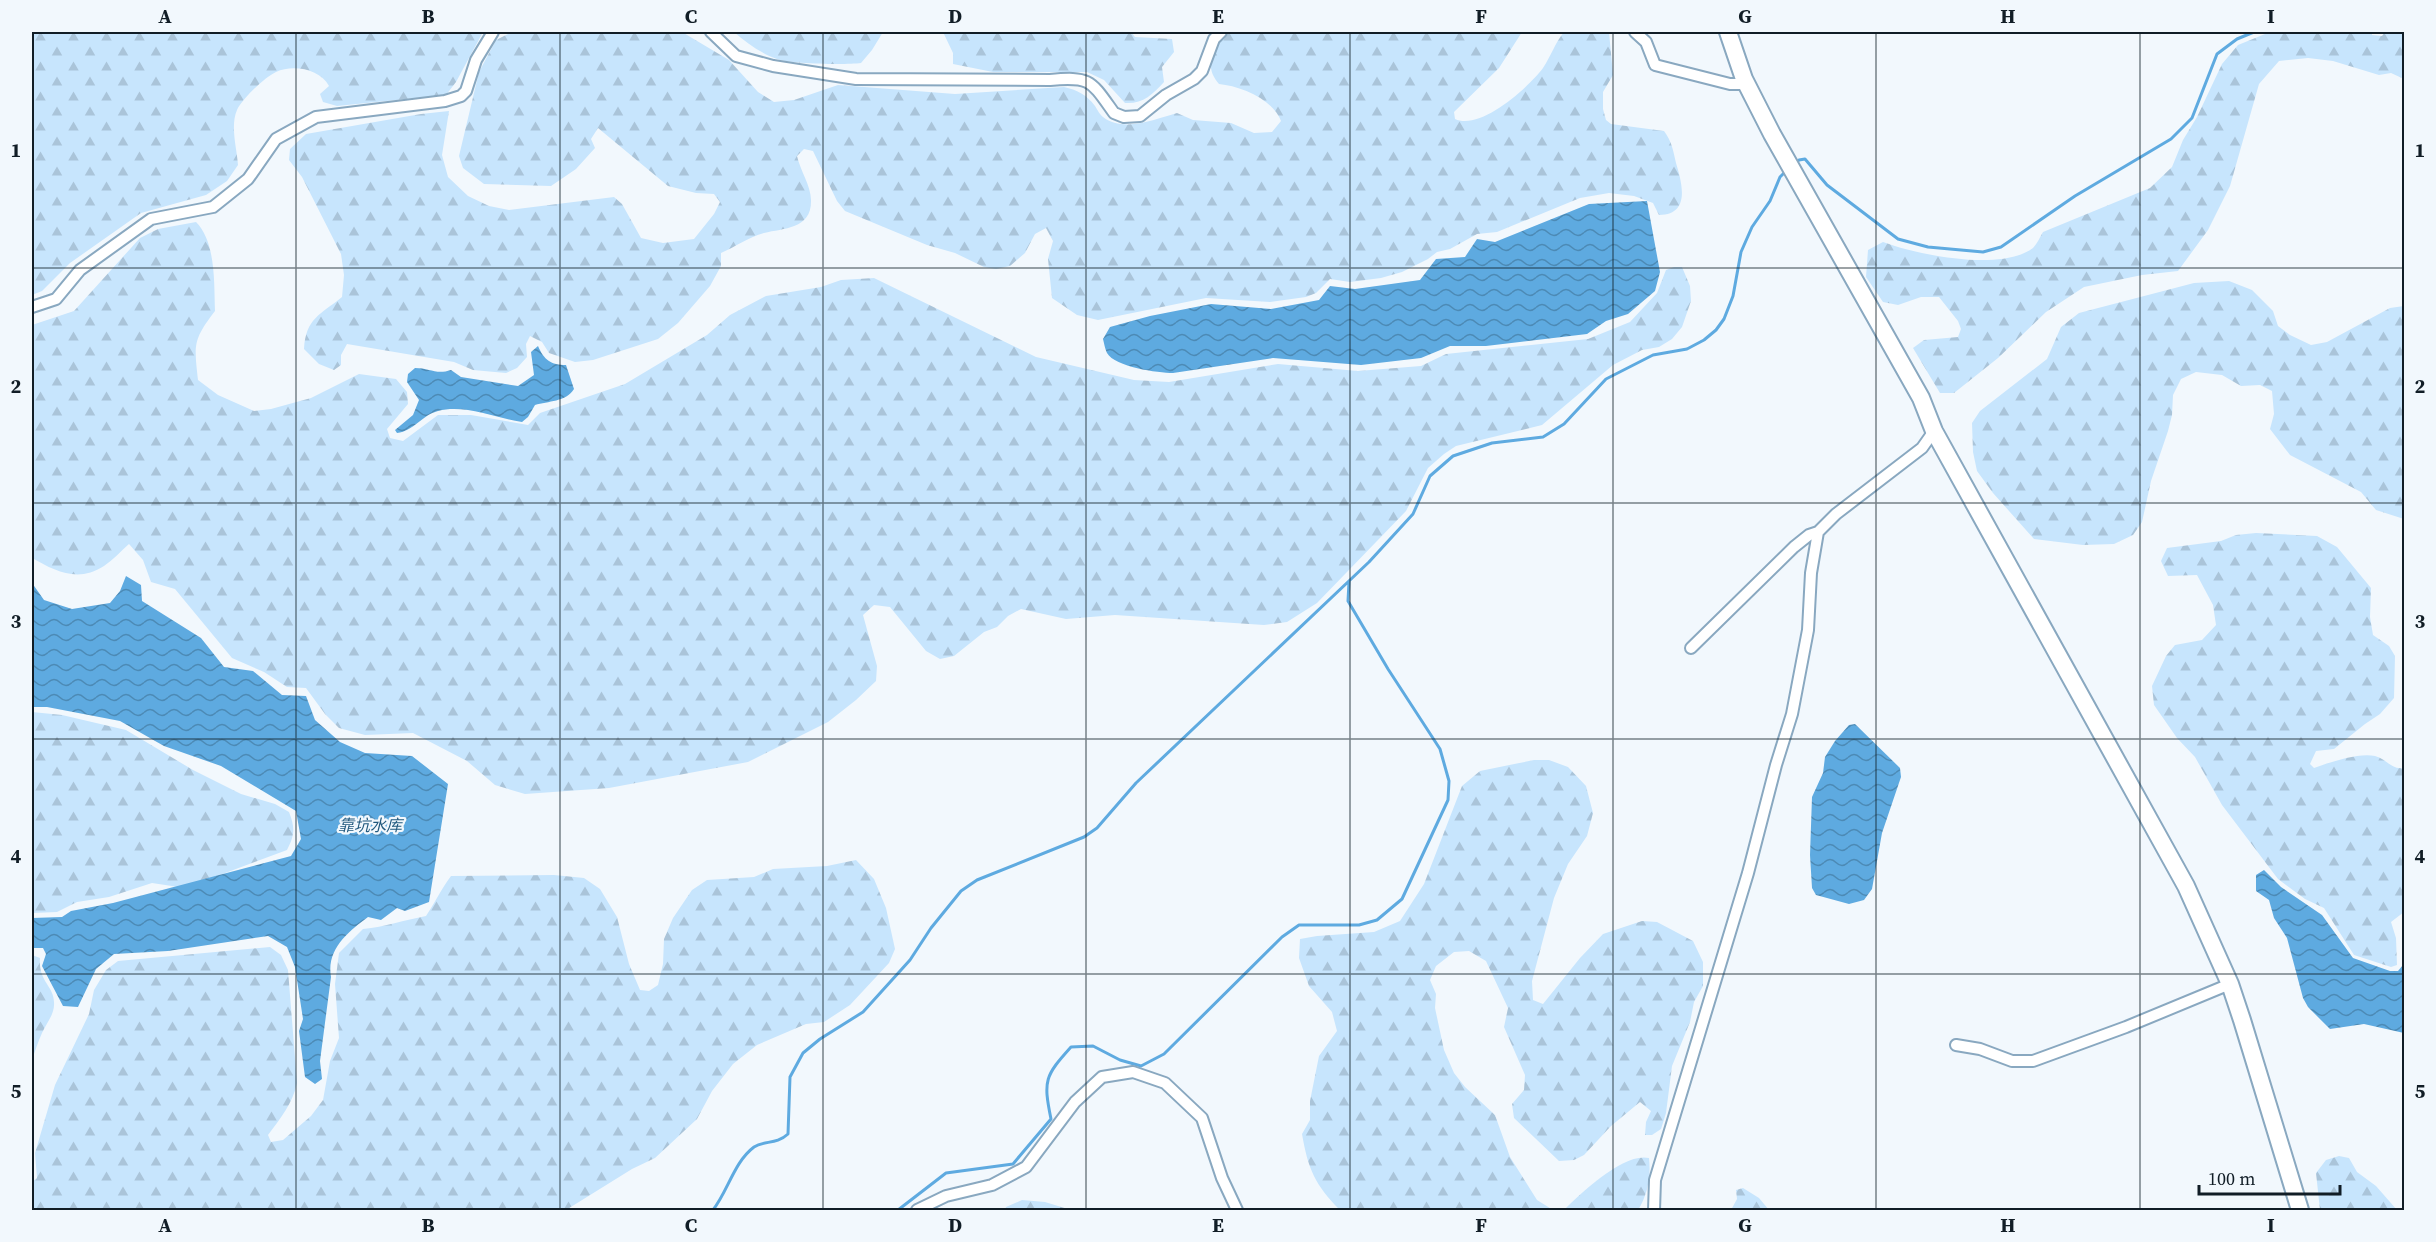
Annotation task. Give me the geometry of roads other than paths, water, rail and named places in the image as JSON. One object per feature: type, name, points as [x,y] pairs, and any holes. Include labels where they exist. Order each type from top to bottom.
[{"type":"main road","points":[[1728,32],[1747,84],[1776,141],[1921,398],[1934,431],[2186,886],[2230,984],[2300,1210]]},
{"type":"street","points":[[32,307],[56,299],[80,270],[152,219],[213,207],[248,179],[276,139],[316,117],[445,101],[461,96],[469,84],[476,60],[493,32]]},
{"type":"street","points":[[711,32],[736,56],[772,66],[856,79],[1050,80],[1071,78],[1085,80],[1099,89],[1113,113],[1124,117],[1140,116],[1166,95],[1194,80],[1202,71],[1214,39],[1221,32]]},
{"type":"street","points":[[1635,32],[1646,42],[1655,65],[1730,84],[1747,84]]},
{"type":"street","points":[[1691,648],[1794,547],[1809,535],[1818,532],[1836,514],[1922,448],[1934,431]]},
{"type":"street","points":[[1654,1210],[1655,1180],[1748,873],[1776,765],[1792,714],[1808,630],[1811,573],[1818,532]]},
{"type":"street","points":[[1956,1045],[1980,1049],[2012,1061],[2033,1061],[2126,1027],[2230,984]]},
{"type":"street","points":[[917,1210],[946,1196],[992,1185],[1026,1167],[1075,1102],[1102,1077],[1133,1072],[1165,1083],[1202,1118],[1222,1178],[1237,1210]]},
{"type":"water","points":[[1647,201],[1660,272],[1655,291],[1628,314],[1606,321],[1587,334],[1486,346],[1450,346],[1421,358],[1361,365],[1273,358],[1173,373],[1127,365],[1112,358],[1105,348],[1103,339],[1110,327],[1150,316],[1211,304],[1271,309],[1319,300],[1330,286],[1355,289],[1420,280],[1436,259],[1465,257],[1477,239],[1495,242],[1589,204]]},
{"type":"water","points":[[538,346],[549,361],[566,365],[574,389],[571,393],[556,400],[535,405],[522,422],[469,410],[448,409],[432,413],[403,432],[397,433],[395,430],[413,415],[419,400],[407,382],[408,374],[415,368],[437,372],[451,370],[461,377],[518,386],[534,375],[531,352]]},
{"type":"water","name":"靠坑水库","points":[[126,576],[141,585],[142,601],[201,638],[224,667],[253,671],[282,695],[306,696],[315,720],[340,742],[365,753],[412,756],[448,784],[429,902],[405,911],[397,908],[381,920],[368,917],[347,935],[332,958],[320,1061],[322,1079],[315,1084],[305,1077],[299,1031],[303,1019],[295,967],[287,947],[268,936],[168,951],[114,954],[96,969],[78,1007],[63,1006],[42,966],[46,954],[43,948],[32,948],[32,918],[62,917],[71,911],[113,903],[291,856],[301,839],[296,811],[221,766],[164,746],[120,721],[47,707],[32,707],[32,583],[44,600],[72,609],[110,603],[120,591]]},
{"type":"water","points":[[1855,724],[1900,768],[1901,777],[1882,833],[1872,889],[1864,900],[1849,904],[1816,895],[1812,888],[1810,855],[1812,797],[1823,773],[1825,757],[1849,725]]},
{"type":"water","points":[[2264,870],[2281,887],[2322,915],[2353,958],[2390,971],[2398,971],[2403,965],[2404,955],[2404,1033],[2364,1024],[2330,1029],[2308,1007],[2303,998],[2287,938],[2274,918],[2269,900],[2256,891],[2256,875]]},
{"type":"waterway","points":[[1795,164],[1805,159],[1827,185],[1898,239],[1928,247],[1983,252],[2001,247],[2075,196],[2171,139],[2192,118],[2217,54],[2237,39],[2254,32]]},
{"type":"waterway","points":[[713,1210],[747,1153],[758,1145],[779,1140],[788,1134],[790,1077],[803,1053],[820,1039],[863,1012],[910,960],[931,928],[961,891],[977,880],[1084,837],[1097,828],[1136,783],[1369,562],[1413,514],[1430,476],[1453,456],[1492,443],[1543,437],[1564,424],[1606,379],[1653,355],[1687,349],[1716,330],[1724,319],[1733,296],[1741,252],[1752,227],[1770,201],[1780,177],[1787,170]]},
{"type":"waterway","points":[[898,1210],[946,1173],[1013,1164],[1051,1119],[1047,1095],[1048,1079],[1071,1047],[1093,1046],[1120,1060],[1141,1066],[1164,1054],[1282,937],[1299,925],[1359,925],[1377,920],[1402,899],[1448,800],[1449,781],[1440,749],[1388,669],[1348,601],[1349,582]]}]
